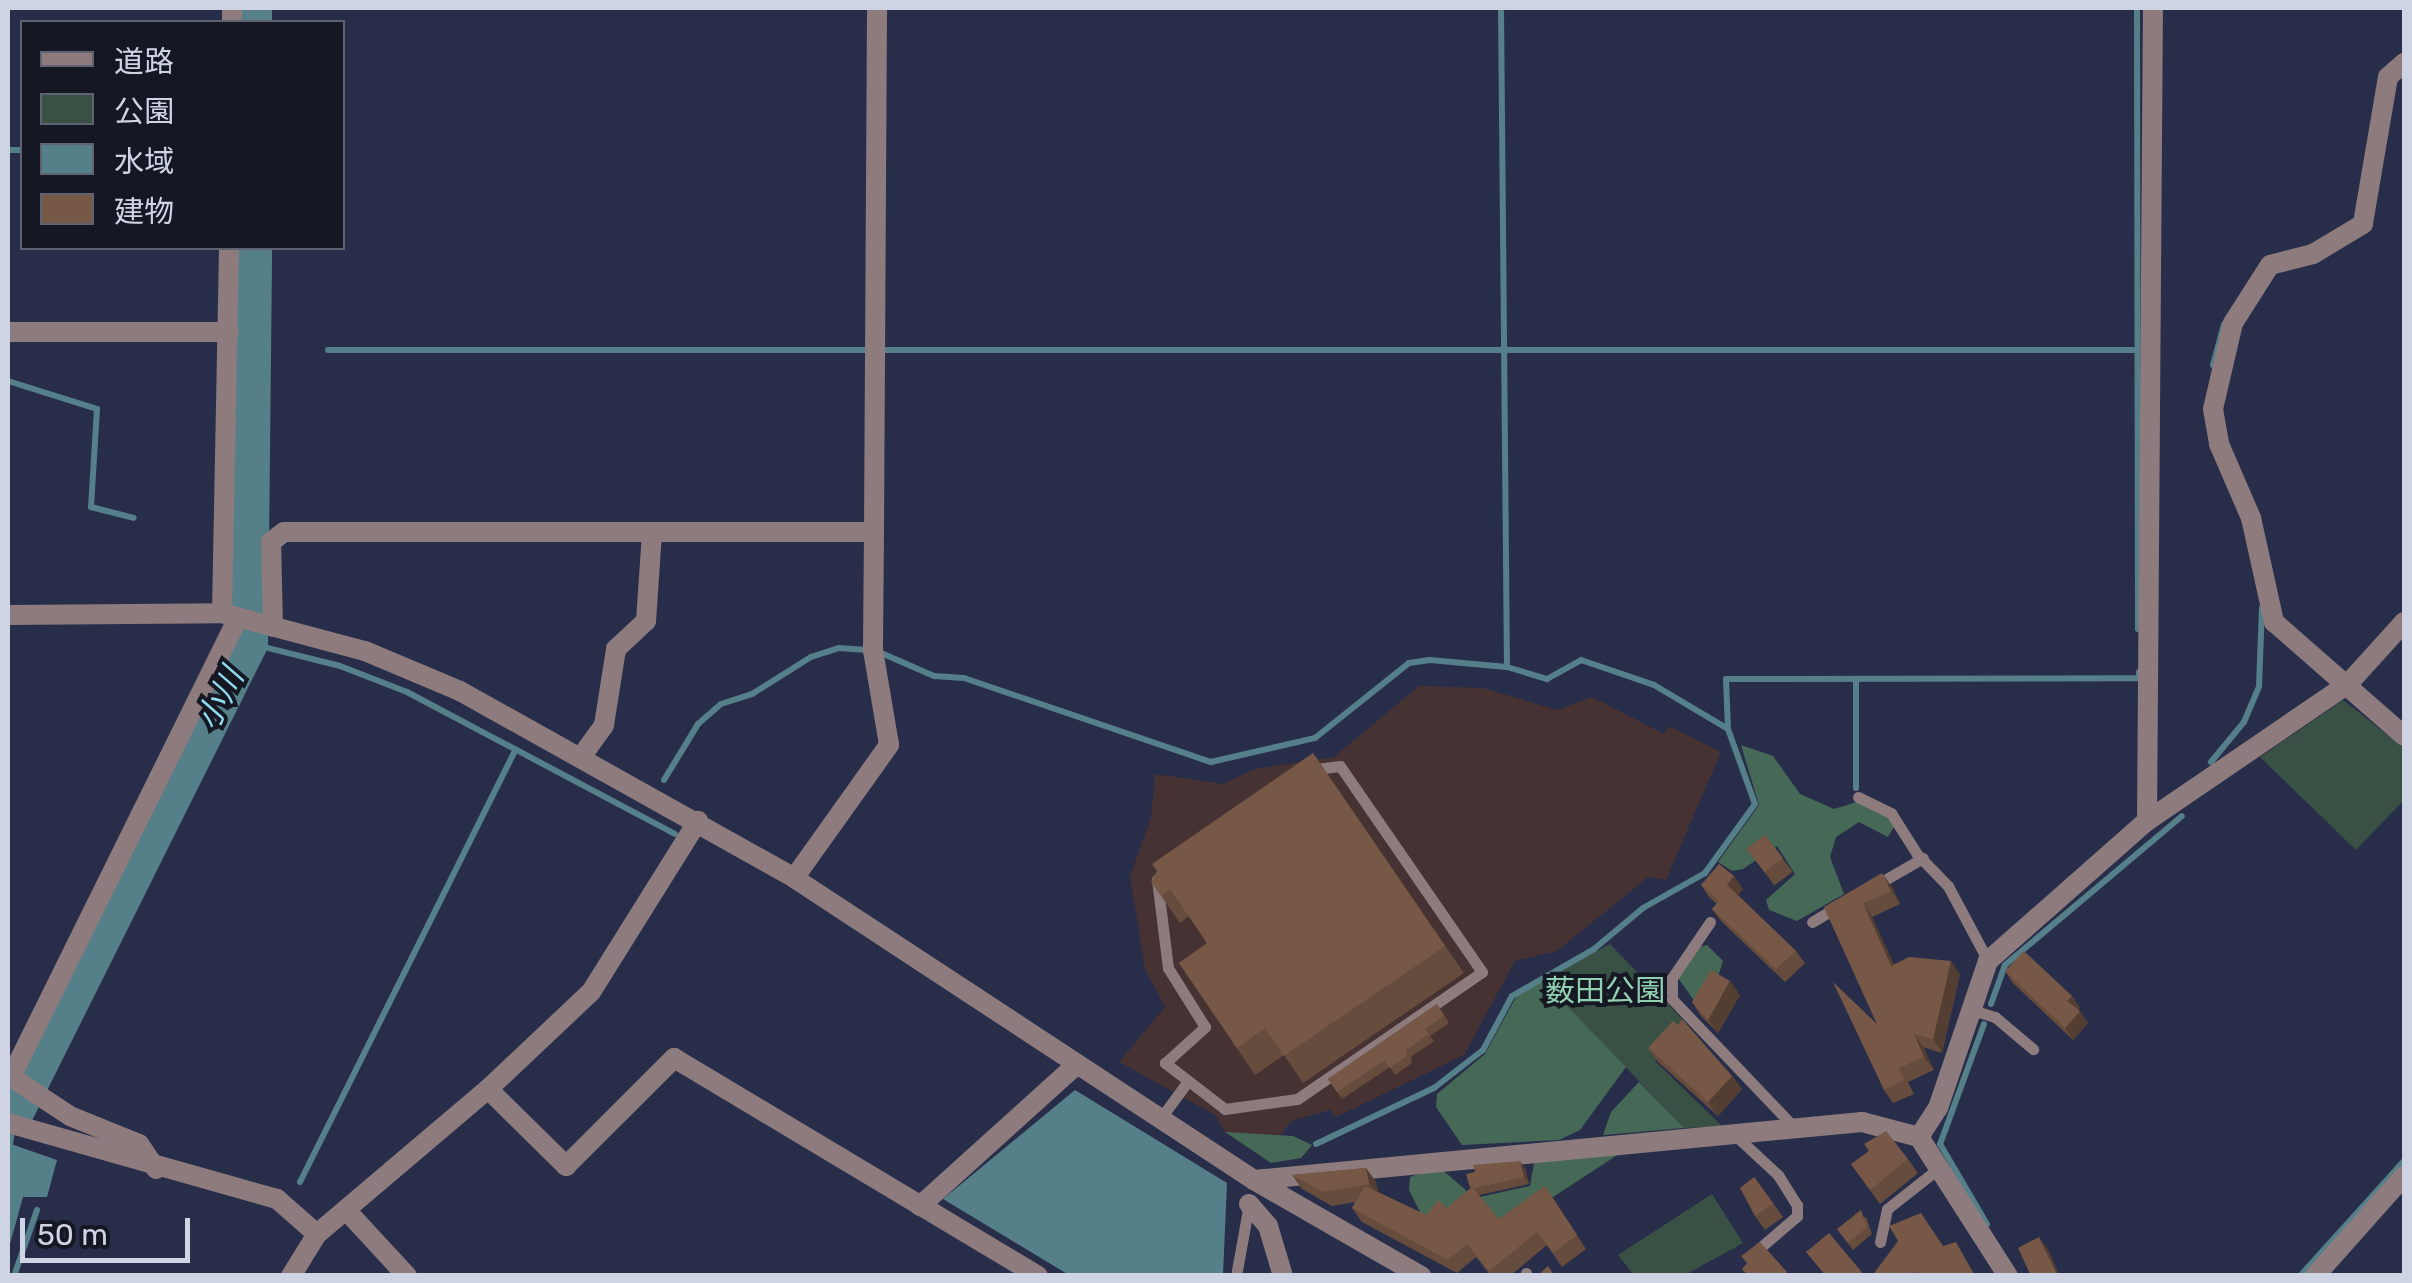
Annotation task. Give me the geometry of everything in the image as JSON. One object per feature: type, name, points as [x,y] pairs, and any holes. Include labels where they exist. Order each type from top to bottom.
[{"type":"street","points":[[794,878],[889,745],[872,650],[877,8]]},
{"type":"street","points":[[2147,821],[2153,8]]},
{"type":"street","points":[[2404,62],[2388,78],[2363,224],[2313,254],[2270,265],[2233,323],[2213,409],[2219,444],[2251,518],[2274,622],[2404,736]]},
{"type":"street","points":[[156,1169],[139,1144],[70,1116],[11,1076],[234,617],[229,250]]},
{"type":"street","points":[[8,332],[228,332]]},
{"type":"street","points":[[270,626],[271,542],[284,532],[874,532]]},
{"type":"street","points":[[581,758],[604,725],[616,649],[646,621],[652,533]]},
{"type":"street","points":[[8,615],[234,617],[381,658],[460,691],[794,878],[1254,1180],[1420,1276]]},
{"type":"street","points":[[1919,1137],[1938,1108],[1988,961],[2147,821],[2348,684],[2404,622]]},
{"type":"street","points":[[291,1276],[318,1234],[488,1090],[591,992],[698,821]]},
{"type":"street","points":[[488,1090],[566,1166],[674,1058],[771,1110],[1038,1276]]},
{"type":"street","points":[[920,1206],[1076,1065]]},
{"type":"street","points":[[1254,1180],[1862,1122],[1919,1137],[2008,1276]]},
{"type":"street","points":[[8,1123],[156,1169],[277,1199],[318,1234]]},
{"type":"street","points":[[2315,1276],[2404,1176]]},
{"type":"street","points":[[1249,1204],[1268,1226],[1283,1276]]},
{"type":"street","points":[[346,1210],[406,1276]]},
{"type":"lane","points":[[1340,766],[1482,972],[1297,1099],[1225,1109],[1188,1081],[1164,1063],[1205,1027],[1168,968],[1157,880],[1316,769],[1340,766]]},
{"type":"lane","points":[[1858,797],[1891,812],[1948,886],[1988,961]]},
{"type":"lane","points":[[1812,922],[1923,858]]},
{"type":"lane","points":[[1710,922],[1672,978],[1672,999],[1794,1128]]},
{"type":"lane","points":[[1972,1010],[1995,1017],[2033,1048]]},
{"type":"lane","points":[[1160,1119],[1188,1081]]},
{"type":"lane","points":[[1733,1132],[1778,1175],[1797,1205],[1797,1216],[1746,1258]]},
{"type":"lane","points":[[1880,1242],[1887,1208],[1939,1168]]},
{"type":"lane","points":[[1236,1276],[1254,1180]]},
{"type":"shaded area","points":[[1419,686],[1483,688],[1557,710],[1592,697],[1664,734],[1669,726],[1721,752],[1666,880],[1648,877],[1557,951],[1515,961],[1464,1055],[1336,1117],[1330,1110],[1291,1121],[1280,1136],[1225,1132],[1215,1115],[1119,1062],[1165,1007],[1145,969],[1130,876],[1151,818],[1155,774],[1223,784],[1255,769],[1334,757]]},
{"type":"shaded area","points":[[1741,745],[1773,756],[1800,794],[1834,809],[1857,802],[1890,817],[1894,827],[1888,837],[1859,822],[1836,837],[1830,857],[1844,894],[1797,921],[1769,910],[1766,900],[1795,874],[1777,846],[1743,869],[1732,871],[1718,862],[1759,805]]},
{"type":"shaded area","points":[[1707,945],[1723,961],[1714,989],[1698,1006],[1678,978],[1699,947]]},
{"type":"shaded area","points":[[1542,980],[1626,1067],[1580,1130],[1559,1140],[1462,1145],[1436,1107],[1437,1094],[1485,1054],[1516,997]]},
{"type":"shaded area","points":[[1639,1082],[1684,1128],[1603,1135],[1611,1112]]},
{"type":"shaded area","points":[[1225,1132],[1293,1136],[1312,1145],[1301,1158],[1271,1163]]},
{"type":"shaded area","points":[[1622,1152],[1518,1220],[1422,1216],[1409,1190],[1410,1177],[1439,1167],[1475,1198],[1530,1186],[1534,1163]]},
{"type":"green space","points":[[2343,700],[2404,748],[2404,800],[2356,850],[2260,757]]},
{"type":"green space","name":"薮田公園","points":[[1610,944],[1687,1024],[1655,1061],[1722,1126],[1684,1128],[1542,980]]},
{"type":"green space","points":[[1712,1194],[1743,1243],[1685,1275],[1634,1275],[1618,1255]]},
{"type":"water","points":[[1075,1090],[1227,1183],[1223,1275],[1069,1275],[943,1199]]},
{"type":"water","points":[[8,1143],[57,1160],[47,1197],[23,1197],[8,1251]]},
{"type":"building","points":[[1313,753],[1445,946],[1284,1056],[1265,1028],[1237,1048],[1179,963],[1207,943],[1170,889],[1161,896],[1151,882],[1157,871],[1152,864]]},
{"type":"building","points":[[1765,835],[1783,858],[1765,872],[1747,849]]},
{"type":"building","points":[[1719,864],[1734,876],[1727,885],[1796,951],[1776,969],[1712,909],[1719,901],[1701,885]]},
{"type":"building","points":[[1882,873],[1891,891],[1863,903],[1891,966],[1909,957],[1951,961],[1933,1039],[1914,1034],[1924,1057],[1899,1068],[1904,1080],[1884,1090],[1833,982],[1877,1024],[1824,907]]},
{"type":"building","points":[[2024,951],[2072,996],[2067,1001],[2080,1011],[2065,1028],[2005,971]]},
{"type":"building","points":[[1711,970],[1730,981],[1708,1020],[1692,1002]]},
{"type":"building","points":[[1437,1004],[1444,1016],[1425,1029],[1429,1034],[1406,1050],[1407,1056],[1390,1068],[1385,1060],[1337,1092],[1328,1079]]},
{"type":"building","points":[[1682,1019],[1732,1076],[1708,1102],[1648,1048],[1673,1021],[1678,1025]]},
{"type":"building","points":[[1886,1131],[1908,1159],[1870,1190],[1851,1164],[1869,1151],[1864,1144]]},
{"type":"building","points":[[1520,1161],[1524,1177],[1470,1188],[1466,1174],[1475,1172],[1473,1165]]},
{"type":"building","points":[[1366,1168],[1369,1184],[1323,1192],[1292,1175]]},
{"type":"building","points":[[1754,1177],[1773,1203],[1755,1216],[1740,1188]]},
{"type":"building","points":[[1365,1186],[1426,1215],[1438,1200],[1447,1208],[1472,1187],[1499,1219],[1545,1186],[1577,1235],[1553,1253],[1537,1232],[1489,1271],[1467,1244],[1448,1260],[1352,1208]]},
{"type":"building","points":[[1861,1210],[1867,1227],[1848,1243],[1837,1229]]},
{"type":"building","points":[[1921,1213],[1943,1246],[1956,1242],[1975,1276],[1918,1276],[1916,1272],[1913,1276],[1872,1276],[1898,1241],[1889,1226]]},
{"type":"building","points":[[1829,1233],[1865,1276],[1826,1276],[1806,1252]]},
{"type":"building","points":[[2039,1237],[2058,1276],[2031,1276],[2018,1248]]},
{"type":"building","points":[[1760,1242],[1787,1272],[1784,1276],[1748,1276],[1742,1269],[1747,1263],[1741,1256]]},
{"type":"building","points":[[1548,1266],[1555,1276],[1537,1276]]},
{"type":"waterway","name":"小川","points":[[252,8],[252,20]]},
{"type":"waterway","points":[[1501,8],[1507,667]]},
{"type":"waterway","points":[[2137,8],[2138,629]]},
{"type":"waterway","points":[[8,150],[20,150]]},
{"type":"waterway","name":"小川","points":[[15,1110],[248,643],[252,250]]},
{"type":"waterway","points":[[2213,365],[2224,324]]},
{"type":"waterway","points":[[328,350],[2134,350]]},
{"type":"waterway","points":[[8,381],[97,409],[91,507],[134,518]]},
{"type":"waterway","points":[[2211,762],[2244,722],[2259,686],[2262,608]]},
{"type":"waterway","points":[[248,643],[340,666],[407,692],[675,834]]},
{"type":"waterway","points":[[664,780],[698,724],[721,704],[752,694],[811,657],[839,648],[867,650]]},
{"type":"waterway","points":[[879,652],[934,676],[964,678],[1211,762],[1315,738],[1409,663],[1430,660],[1507,667],[1547,679],[1581,660],[1654,685],[1728,729]]},
{"type":"waterway","points":[[1316,1144],[1434,1088],[1483,1050],[1512,996],[1594,949],[1643,908],[1705,873],[1755,804],[1728,729],[1726,679],[2139,678],[2139,672]]},
{"type":"waterway","points":[[1856,682],[1856,788]]},
{"type":"waterway","points":[[300,1182],[515,750]]},
{"type":"waterway","points":[[1991,1004],[2005,965],[2182,816]]},
{"type":"waterway","points":[[1984,1024],[1940,1144],[1987,1224]]},
{"type":"waterway","points":[[9,1151],[15,1110]]},
{"type":"waterway","points":[[2300,1276],[2404,1161]]},
{"type":"waterway","points":[[14,1276],[37,1210]]}]
